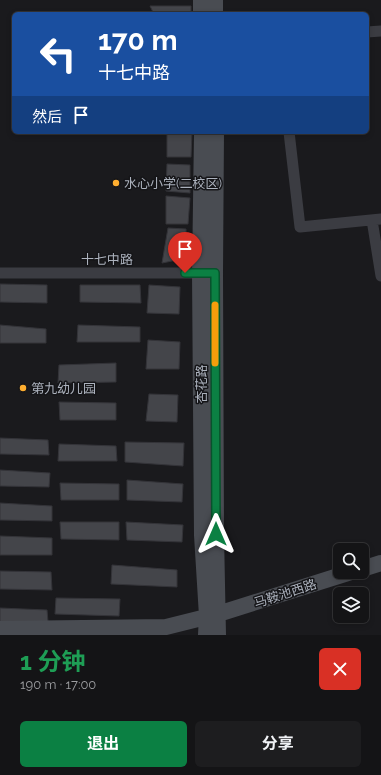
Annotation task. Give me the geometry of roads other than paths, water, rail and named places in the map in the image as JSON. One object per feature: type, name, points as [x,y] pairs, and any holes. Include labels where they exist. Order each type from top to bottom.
[{"type":"main road","points":[[201,0],[201,12]]},
{"type":"main road","points":[[215,0],[215,12]]},
{"type":"main road","name":"杏花路","points":[[202,134],[216,526],[213,615],[218,635]]},
{"type":"main road","name":"杏花路","points":[[207,273],[216,134]]},
{"type":"main road","points":[[369,566],[381,562]]},
{"type":"main road","name":"马鞍池西路","points":[[0,629],[166,627],[213,615],[333,578]]},
{"type":"main road","points":[[206,635],[213,615]]},
{"type":"street","points":[[369,32],[381,32]]},
{"type":"street","points":[[289,134],[300,227],[376,220],[381,276]]},
{"type":"street","name":"十七中路","points":[[0,273],[207,273]]},
{"type":"place","name":"水心小学(二校区)","points":[[116,183]]},
{"type":"place","name":"第九幼儿园","points":[[23,388]]}]
